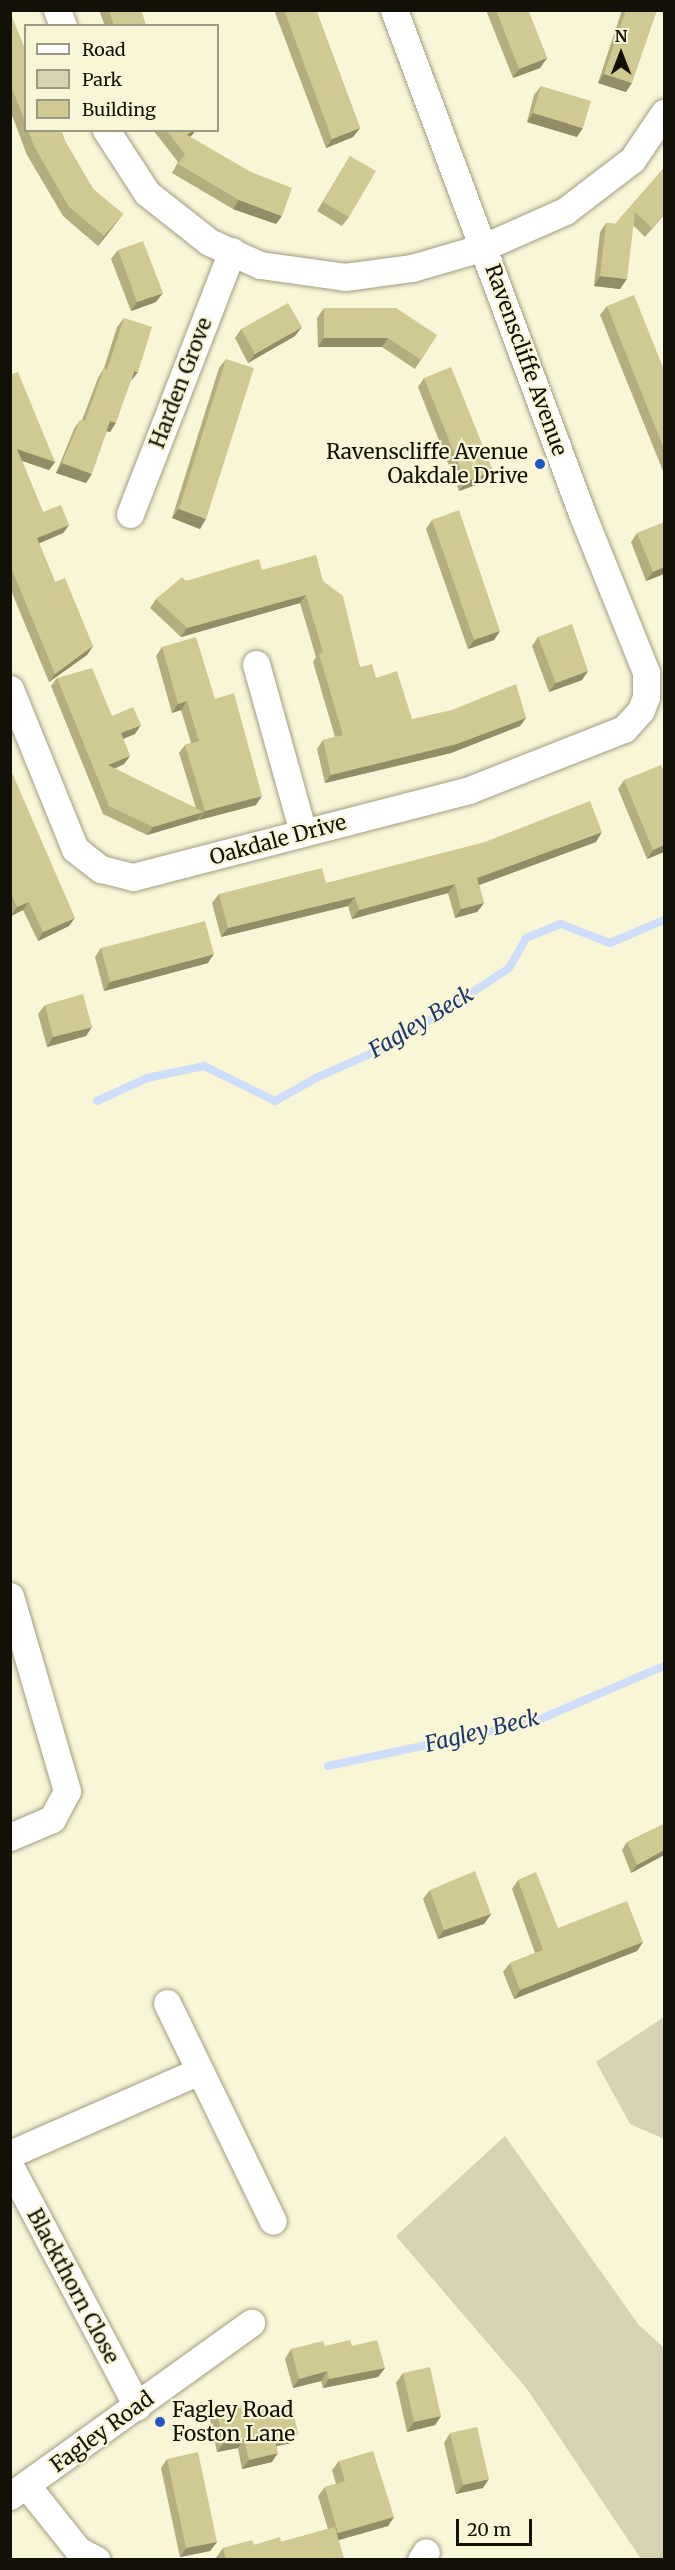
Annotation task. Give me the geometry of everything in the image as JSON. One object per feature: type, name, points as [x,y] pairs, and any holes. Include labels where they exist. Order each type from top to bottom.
[{"type":"street","name":"Ravenscliffe Avenue","points":[[394,10],[583,516],[646,672],[646,697],[642,710]]},
{"type":"street","points":[[107,132],[147,193],[209,242],[260,264],[345,277],[412,268],[484,247],[565,211],[632,160],[664,113]]},
{"type":"street","name":"Harden Grove","points":[[130,514],[232,251]]},
{"type":"street","points":[[256,664],[303,832]]},
{"type":"street","name":"Oakdale Drive","points":[[10,689],[75,849],[101,869],[116,875],[149,876],[303,832],[469,790],[624,729],[642,710]]},
{"type":"street","points":[[10,1596],[67,1791],[52,1820],[10,1837]]},
{"type":"street","points":[[167,2003],[273,2222]]},
{"type":"street","points":[[10,2154],[199,2071]]},
{"type":"street","name":"Blackthorn Close","points":[[10,2166],[137,2406]]},
{"type":"street","name":"Fagley Road","points":[[19,2491],[251,2323]]},
{"type":"street","points":[[19,2491],[78,2550],[97,2559]]},
{"type":"green space","points":[[664,2017],[664,2139],[630,2124],[596,2062]]},
{"type":"green space","points":[[505,2136],[638,2324],[664,2348],[664,2559],[641,2559],[527,2389],[396,2236]]},
{"type":"building","points":[[109,10],[141,10],[145,24],[113,24]]},
{"type":"building","points":[[284,10],[316,10],[360,128],[332,139]]},
{"type":"building","points":[[496,10],[528,10],[547,58],[519,69]]},
{"type":"building","points":[[626,10],[657,10],[632,83],[604,74]]},
{"type":"building","points":[[10,12],[24,47],[24,119],[10,83]]},
{"type":"building","points":[[541,86],[591,101],[583,128],[533,113]]},
{"type":"building","points":[[29,132],[62,132],[93,189],[123,214],[104,236],[69,207],[34,146]]},
{"type":"building","points":[[168,132],[191,132],[187,135],[251,172],[292,188],[282,216],[239,200],[178,164],[185,154]]},
{"type":"building","points":[[350,156],[376,171],[349,217],[323,202]]},
{"type":"building","points":[[664,168],[664,214],[652,228],[635,212],[627,279],[600,276],[606,223],[615,224]]},
{"type":"building","points":[[143,241],[163,293],[137,302],[118,250]]},
{"type":"building","points":[[634,295],[664,370],[664,449],[607,306]]},
{"type":"building","points":[[288,303],[302,327],[255,354],[241,329]]},
{"type":"building","points":[[324,308],[396,308],[437,335],[421,360],[388,338],[324,338]]},
{"type":"building","points":[[124,318],[152,327],[138,372],[134,371],[116,423],[110,421],[92,474],[62,463],[80,420],[85,421],[104,368],[107,370]]},
{"type":"building","points":[[226,359],[254,368],[206,519],[179,509]]},
{"type":"building","points":[[451,367],[493,471],[466,482],[424,378]]},
{"type":"building","points":[[18,372],[55,462],[17,449],[43,512],[61,505],[69,525],[37,538],[55,582],[65,578],[93,646],[55,674],[10,565],[10,375]]},
{"type":"building","points":[[459,510],[500,631],[474,640],[432,520]]},
{"type":"building","points":[[664,522],[664,567],[653,572],[637,533]]},
{"type":"building","points":[[316,555],[323,581],[343,596],[360,667],[372,664],[376,678],[397,671],[412,719],[452,710],[516,684],[526,718],[457,744],[331,775],[323,740],[343,735],[319,654],[323,652],[306,595],[187,628],[156,599],[182,577],[186,581],[259,559],[262,570]]},
{"type":"building","points":[[572,624],[588,671],[556,683],[538,637]]},
{"type":"building","points":[[196,637],[215,699],[234,693],[262,796],[205,811],[185,745],[199,741],[187,701],[178,704],[162,647]]},
{"type":"building","points":[[92,668],[112,716],[133,707],[141,725],[121,733],[130,756],[108,765],[203,812],[153,827],[109,806],[57,678]]},
{"type":"building","points":[[661,765],[664,772],[664,845],[653,850],[624,780]]},
{"type":"building","points":[[10,768],[75,918],[43,932],[29,902],[17,907],[12,895],[10,896]]},
{"type":"building","points":[[590,801],[602,832],[477,878],[484,903],[461,909],[455,884],[359,910],[355,897],[228,928],[219,894],[322,868],[326,883],[485,842]]},
{"type":"building","points":[[205,921],[214,954],[110,982],[101,948]]},
{"type":"building","points":[[83,994],[92,1027],[53,1037],[45,1005]]},
{"type":"building","points":[[664,1824],[664,1850],[637,1865],[627,1842]]},
{"type":"building","points":[[475,1871],[491,1914],[444,1930],[430,1890]]},
{"type":"building","points":[[536,1872],[558,1928],[627,1901],[643,1942],[520,1990],[510,1963],[543,1950],[518,1880]]},
{"type":"building","points":[[350,2340],[352,2346],[377,2340],[385,2368],[329,2379],[327,2371],[299,2379],[291,2349],[323,2341],[325,2346]]},
{"type":"building","points":[[430,2367],[441,2416],[414,2422],[403,2373]]},
{"type":"building","points":[[291,2403],[298,2433],[275,2439],[278,2453],[249,2460],[244,2439],[224,2443],[216,2410],[240,2404],[243,2414]]},
{"type":"building","points":[[477,2427],[489,2479],[463,2485],[450,2433]]},
{"type":"building","points":[[373,2451],[394,2517],[338,2533],[325,2487],[345,2481],[339,2461]]},
{"type":"building","points":[[198,2452],[217,2542],[186,2548],[167,2459]]},
{"type":"building","points":[[335,2527],[344,2559],[226,2559],[223,2548],[252,2540],[254,2545],[280,2537],[281,2542]]},
{"type":"waterway","name":"Fagley Beck","points":[[97,1101],[147,1078],[204,1066],[275,1101],[318,1077],[395,1043],[509,968],[526,938],[561,924],[610,943],[664,920]]},
{"type":"waterway","name":"Fagley Beck","points":[[328,1766],[531,1723],[664,1666]]},
{"type":"place","name":"Ravenscliffe Avenue Oakdale Drive","points":[[540,464]]},
{"type":"place","name":"Fagley Road Foston Lane","points":[[160,2422]]}]
